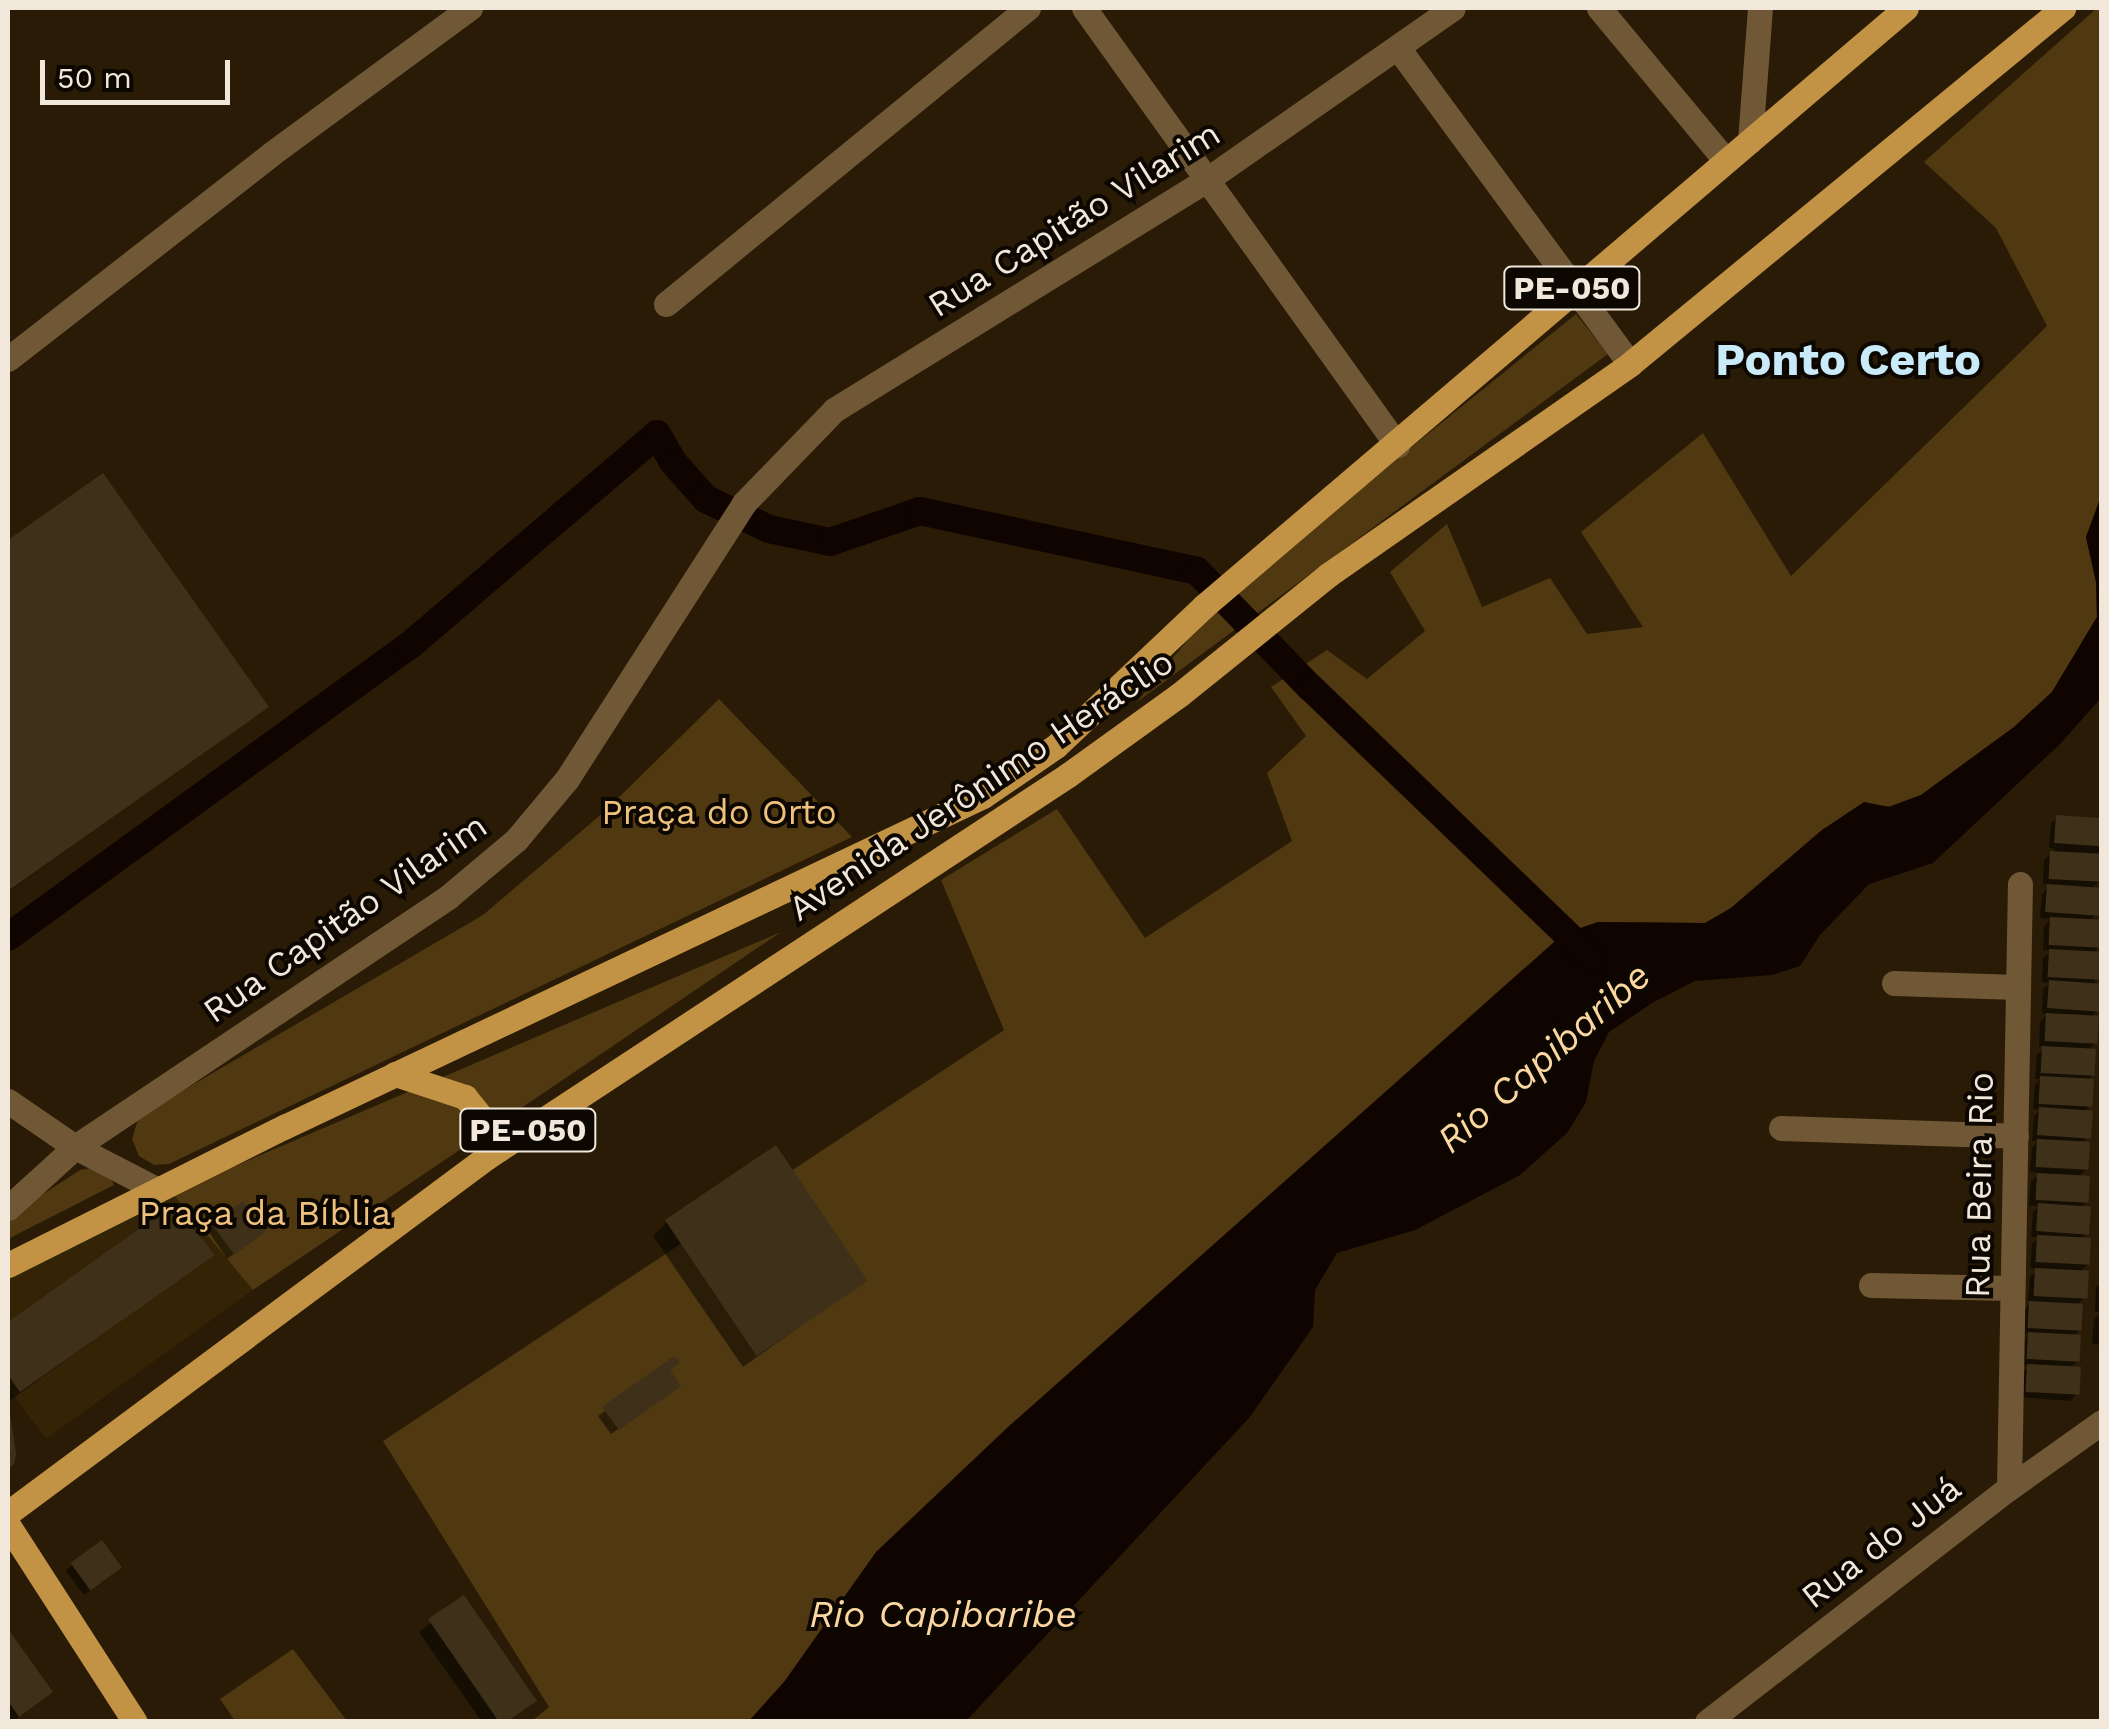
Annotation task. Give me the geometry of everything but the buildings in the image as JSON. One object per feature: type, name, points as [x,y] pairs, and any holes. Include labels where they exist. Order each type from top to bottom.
[{"type":"main road","name":"Avenida Jerônimo Heráclio","points":[[8,1265],[395,1074],[983,796],[1056,746],[1242,573],[1906,8]]},
{"type":"main road","name":"Avenida Jerônimo Heráclio","points":[[8,1512],[488,1158],[1068,775],[1179,696],[1270,620],[1630,364],[2063,8]]},
{"type":"main road","points":[[395,1074],[465,1097],[488,1125],[488,1158]]},
{"type":"main road","points":[[8,1525],[134,1722]]},
{"type":"street","points":[[8,358],[270,154],[470,8]]},
{"type":"street","points":[[666,304],[1028,8]]},
{"type":"street","points":[[1084,8],[1397,445]]},
{"type":"street","name":"Rua Capitão Vilarim","points":[[8,1208],[75,1147],[448,897],[516,840],[567,779],[744,503],[834,410],[1205,181],[1454,8]]},
{"type":"street","points":[[1598,8],[1724,160]]},
{"type":"street","points":[[1750,141],[1760,8]]},
{"type":"street","points":[[1398,48],[1630,364]]},
{"type":"street","name":"Rua Beira Rio","points":[[2009,1488],[2020,884]]},
{"type":"street","points":[[1894,983],[2017,987]]},
{"type":"street","points":[[8,1101],[75,1147],[156,1189]]},
{"type":"street","points":[[1781,1128],[2016,1136]]},
{"type":"street","points":[[1871,1285],[2011,1288]]},
{"type":"street","name":"Rua do Juá","points":[[1707,1722],[2009,1488],[2102,1422]]},
{"type":"shaded area","points":[[172,1193],[253,1290],[46,1439],[8,1388],[8,1279]]},
{"type":"green space","points":[[2101,8],[2102,496],[2086,537],[2096,582],[2097,617],[2052,692],[2014,727],[1921,795],[1822,830],[1731,908],[1705,923],[1598,922],[1563,934],[784,1682],[749,1721],[532,1721],[549,1707],[383,1441],[1004,1030],[941,880],[1057,809],[1145,938],[1292,841],[1267,773],[1306,736],[1271,687],[1327,650],[1367,679],[1425,631],[1390,572],[1447,524],[1482,607],[1550,578],[1587,634],[1643,627],[1581,532],[1703,433],[1791,576],[2047,326],[1996,228],[1924,162]]},
{"type":"green space","points":[[1576,314],[1608,354],[1137,702],[1199,626],[1263,567]]},
{"type":"green space","name":"Praça do Orto","points":[[719,699],[852,837],[169,1164],[154,1165],[139,1156],[132,1139],[139,1116],[483,915],[605,811]]},
{"type":"green space","name":"Praça da Bíblia","points":[[781,932],[253,1290],[172,1193]]},
{"type":"green space","points":[[97,1167],[108,1174],[114,1185],[8,1239],[8,1222],[31,1202],[80,1170]]},
{"type":"green space","points":[[293,1649],[347,1721],[235,1721],[220,1699]]},
{"type":"water","name":"Rio Capibaribe","points":[[2101,496],[2101,698],[2060,744],[1933,863],[1869,884],[1820,935],[1800,966],[1772,975],[1695,981],[1652,1003],[1609,1032],[1594,1061],[1586,1102],[1567,1133],[1520,1175],[1415,1230],[1337,1253],[1315,1290],[1313,1327],[1249,1418],[966,1721],[749,1721],[784,1682],[876,1552],[1008,1427],[1563,934],[1598,922],[1705,923],[1731,908],[1822,830],[1864,802],[1890,807],[1921,795],[2014,727],[2052,692],[2097,617],[2096,582],[2086,537]]},
{"type":"waterway","points":[[8,937],[409,646],[657,434],[673,462],[706,499],[769,529],[830,542],[920,511],[1197,571],[1310,687],[1593,959]]},
{"type":"district","name":"Ponto Certo","points":[[1848,360]]}]
